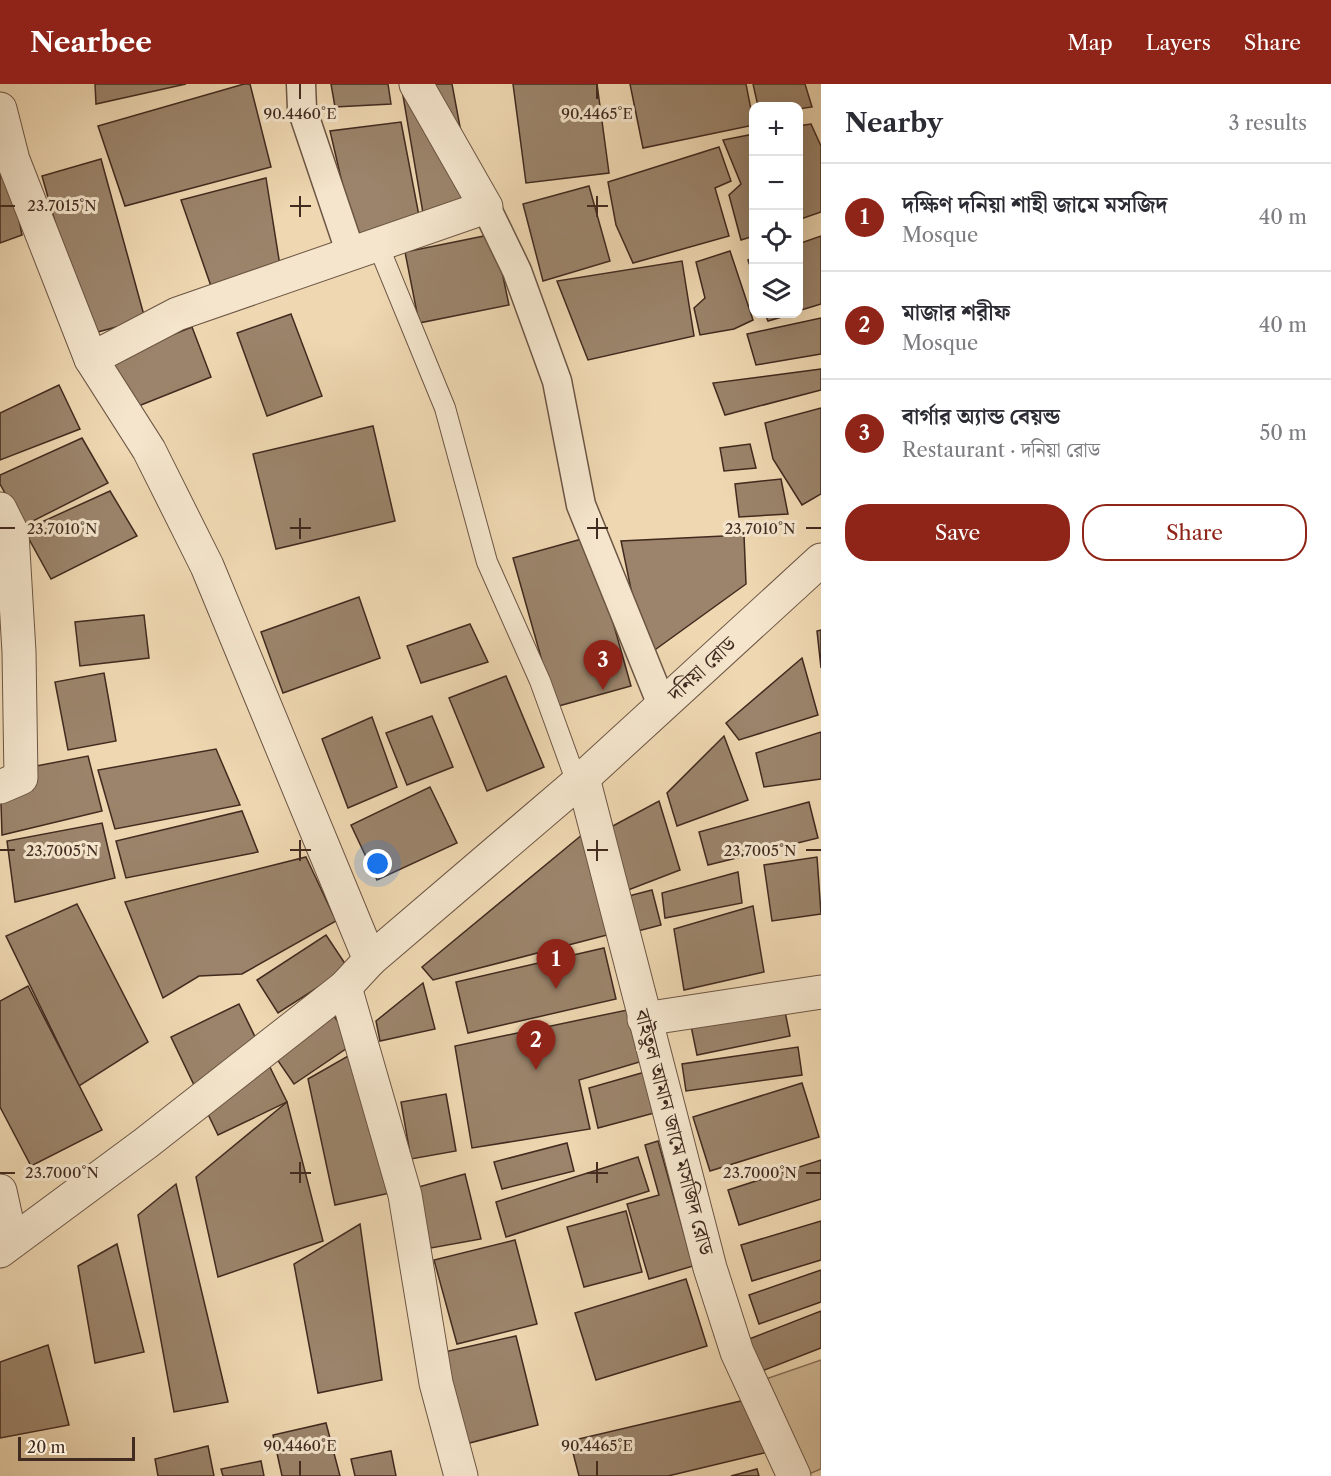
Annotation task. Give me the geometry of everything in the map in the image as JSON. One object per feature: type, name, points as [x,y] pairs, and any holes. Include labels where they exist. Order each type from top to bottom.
[{"type":"street","points":[[301,84],[302,109],[365,249]]},
{"type":"street","points":[[416,84],[486,207],[517,271],[557,381],[581,505],[662,705]]},
{"type":"street","points":[[0,109],[13,160],[91,359],[149,450],[207,566],[370,960]]},
{"type":"street","points":[[91,359],[177,314],[486,207]]},
{"type":"street","points":[[0,509],[12,533],[8,594],[21,778],[0,787]]},
{"type":"street","name":"দনিয়া রোড","points":[[6,1246],[146,1143],[345,987],[370,960],[580,781],[821,560]]},
{"type":"street","name":"বাইতুল আমান জামে মসজিদ রোড","points":[[580,781],[710,1268],[737,1352],[794,1476]]},
{"type":"street","points":[[345,987],[405,1195],[436,1383],[461,1476]]},
{"type":"street","points":[[644,1019],[821,992]]},
{"type":"street","points":[[0,1191],[6,1246]]},
{"type":"lane","points":[[365,249],[444,408],[487,562],[540,681],[580,781]]},
{"type":"shaded area","points":[[821,1360],[821,1469],[804,1476],[763,1380]]},
{"type":"building","points":[[95,84],[186,84],[96,104]]},
{"type":"building","points":[[250,84],[271,167],[125,206],[98,126]]},
{"type":"building","points":[[331,84],[388,84],[391,104],[335,107]]},
{"type":"building","points":[[401,84],[452,84],[475,207],[424,219]]},
{"type":"building","points":[[513,84],[597,84],[609,173],[526,183]]},
{"type":"building","points":[[630,84],[746,84],[750,102],[749,126],[643,148]]},
{"type":"building","points":[[753,84],[805,84],[812,107],[803,108],[803,102],[757,102]]},
{"type":"building","points":[[401,122],[420,221],[355,238],[330,131]]},
{"type":"building","points":[[811,124],[821,146],[821,212],[803,218],[803,156],[803,125]]},
{"type":"building","points":[[749,135],[749,238],[741,240],[729,195],[741,184],[723,140]]},
{"type":"building","points":[[719,147],[731,181],[715,188],[729,236],[633,263],[616,225],[608,182]]},
{"type":"building","points":[[101,159],[145,319],[87,335],[42,176]]},
{"type":"building","points":[[8,165],[22,235],[0,243],[0,168]]},
{"type":"building","points":[[266,178],[281,272],[212,289],[181,200]]},
{"type":"building","points":[[589,186],[610,261],[543,281],[523,204]]},
{"type":"building","points":[[494,234],[509,305],[419,323],[405,252]]},
{"type":"building","points":[[821,236],[821,304],[803,309],[803,264],[803,242]]},
{"type":"building","points":[[730,251],[749,308],[749,318],[753,320],[734,329],[700,335],[694,308],[705,298],[696,262]]},
{"type":"building","points":[[682,261],[694,336],[588,360],[557,281]]},
{"type":"building","points":[[291,314],[322,396],[267,416],[237,333]]},
{"type":"building","points":[[821,318],[821,354],[756,365],[747,334]]},
{"type":"building","points":[[192,327],[211,377],[131,409],[111,359]]},
{"type":"building","points":[[821,369],[821,390],[725,415],[713,383]]},
{"type":"building","points":[[59,385],[80,429],[0,460],[0,413]]},
{"type":"building","points":[[821,408],[821,494],[802,505],[773,459],[765,423]]},
{"type":"building","points":[[373,426],[395,521],[276,549],[253,454]]},
{"type":"building","points":[[82,438],[108,483],[23,526],[0,484],[0,475]]},
{"type":"building","points":[[750,444],[756,468],[724,471],[720,448]]},
{"type":"building","points":[[781,479],[788,514],[739,517],[735,484]]},
{"type":"building","points":[[110,491],[137,536],[51,579],[24,530]]},
{"type":"building","points":[[744,535],[746,584],[645,657],[621,541]]},
{"type":"building","points":[[589,537],[631,686],[555,707],[513,558]]},
{"type":"building","points":[[359,597],[380,658],[283,693],[261,632]]},
{"type":"building","points":[[144,615],[149,658],[80,666],[75,622]]},
{"type":"building","points":[[470,624],[488,662],[421,683],[407,646]]},
{"type":"building","points":[[821,630],[821,668],[817,631]]},
{"type":"building","points":[[802,658],[818,715],[739,740],[726,723]]},
{"type":"building","points":[[104,673],[116,741],[68,750],[55,682]]},
{"type":"building","points":[[506,676],[544,767],[487,791],[449,698]]},
{"type":"building","points":[[432,716],[453,767],[407,785],[386,733]]},
{"type":"building","points":[[372,717],[397,787],[348,808],[322,739]]},
{"type":"building","points":[[821,732],[821,779],[764,787],[756,753]]},
{"type":"building","points":[[724,736],[748,800],[677,826],[667,793]]},
{"type":"building","points":[[216,749],[240,805],[115,829],[98,770]]},
{"type":"building","points":[[88,756],[102,811],[2,835],[0,773]]},
{"type":"building","points":[[430,787],[457,843],[377,880],[351,825]]},
{"type":"building","points":[[659,801],[680,870],[623,892],[611,827]]},
{"type":"building","points":[[809,802],[818,838],[708,865],[699,832]]},
{"type":"building","points":[[242,811],[258,852],[126,878],[116,841]]},
{"type":"building","points":[[102,823],[115,878],[15,902],[7,841]]},
{"type":"building","points":[[589,829],[611,934],[433,980],[422,967]]},
{"type":"building","points":[[306,857],[336,921],[242,974],[199,976],[163,998],[125,902]]},
{"type":"building","points":[[817,857],[821,914],[772,921],[764,865]]},
{"type":"building","points":[[738,872],[742,903],[665,918],[662,893]]},
{"type":"building","points":[[652,890],[661,925],[630,933],[621,898]]},
{"type":"building","points":[[77,904],[148,1042],[79,1086],[6,936]]},
{"type":"building","points":[[753,906],[764,972],[684,990],[674,929]]},
{"type":"building","points":[[326,935],[348,968],[278,1013],[257,980]]},
{"type":"building","points":[[604,948],[616,999],[468,1033],[456,982]]},
{"type":"building","points":[[423,983],[435,1029],[380,1041],[376,1021]]},
{"type":"building","points":[[28,986],[102,1130],[31,1166],[0,1107],[0,1001]]},
{"type":"building","points":[[783,1002],[790,1036],[697,1055],[690,1021]]},
{"type":"building","points":[[239,1004],[287,1102],[218,1135],[171,1037]]},
{"type":"building","points":[[627,1010],[646,1060],[579,1080],[590,1129],[472,1148],[455,1046]]},
{"type":"building","points":[[332,1013],[353,1044],[294,1084],[272,1052]]},
{"type":"building","points":[[798,1047],[802,1075],[686,1091],[682,1064]]},
{"type":"building","points":[[355,1052],[399,1191],[335,1205],[308,1079]]},
{"type":"building","points":[[645,1072],[658,1112],[598,1128],[589,1088]]},
{"type":"building","points":[[802,1083],[819,1137],[710,1171],[693,1117]]},
{"type":"building","points":[[446,1094],[456,1151],[411,1159],[401,1102]]},
{"type":"building","points":[[287,1102],[323,1241],[218,1277],[196,1177]]},
{"type":"building","points":[[658,1141],[693,1266],[649,1279],[627,1204],[659,1195],[645,1145]]},
{"type":"building","points":[[567,1143],[574,1171],[502,1189],[494,1162]]},
{"type":"building","points":[[638,1157],[649,1191],[506,1237],[496,1202]]},
{"type":"building","points":[[821,1160],[821,1199],[739,1225],[728,1190]]},
{"type":"building","points":[[465,1174],[481,1239],[431,1248],[415,1188]]},
{"type":"building","points":[[176,1184],[228,1402],[174,1412],[138,1215]]},
{"type":"building","points":[[626,1211],[642,1272],[584,1287],[567,1227]]},
{"type":"building","points":[[821,1221],[821,1260],[752,1281],[741,1245]]},
{"type":"building","points":[[360,1224],[382,1380],[318,1393],[294,1264]]},
{"type":"building","points":[[515,1240],[537,1324],[457,1344],[434,1260]]},
{"type":"building","points":[[117,1244],[144,1352],[95,1363],[78,1266]]},
{"type":"building","points":[[821,1270],[821,1302],[759,1324],[749,1295]]},
{"type":"building","points":[[686,1279],[707,1346],[596,1380],[575,1313]]},
{"type":"building","points":[[821,1311],[821,1348],[757,1373],[744,1341]]},
{"type":"building","points":[[516,1336],[538,1425],[462,1445],[440,1353]]},
{"type":"building","points":[[48,1345],[69,1425],[0,1438],[0,1362]]},
{"type":"building","points":[[758,1397],[772,1451],[668,1476],[579,1476],[570,1441]]},
{"type":"building","points":[[326,1423],[340,1476],[282,1476],[273,1435]]},
{"type":"building","points":[[208,1446],[214,1476],[158,1476],[155,1459]]},
{"type":"building","points":[[391,1451],[396,1476],[355,1476],[351,1459]]},
{"type":"building","points":[[261,1461],[264,1476],[223,1476],[221,1469]]},
{"type":"building","points":[[757,1469],[759,1476],[731,1476]]},
{"type":"place","name":"বার্গার অ্যান্ড বেয়ন্ড","points":[[603,690]]},
{"type":"place","name":"দক্ষিণ দনিয়া শাহী জামে মসজিদ","points":[[556,989]]},
{"type":"place","name":"মাজার শরীফ","points":[[536,1070]]}]
